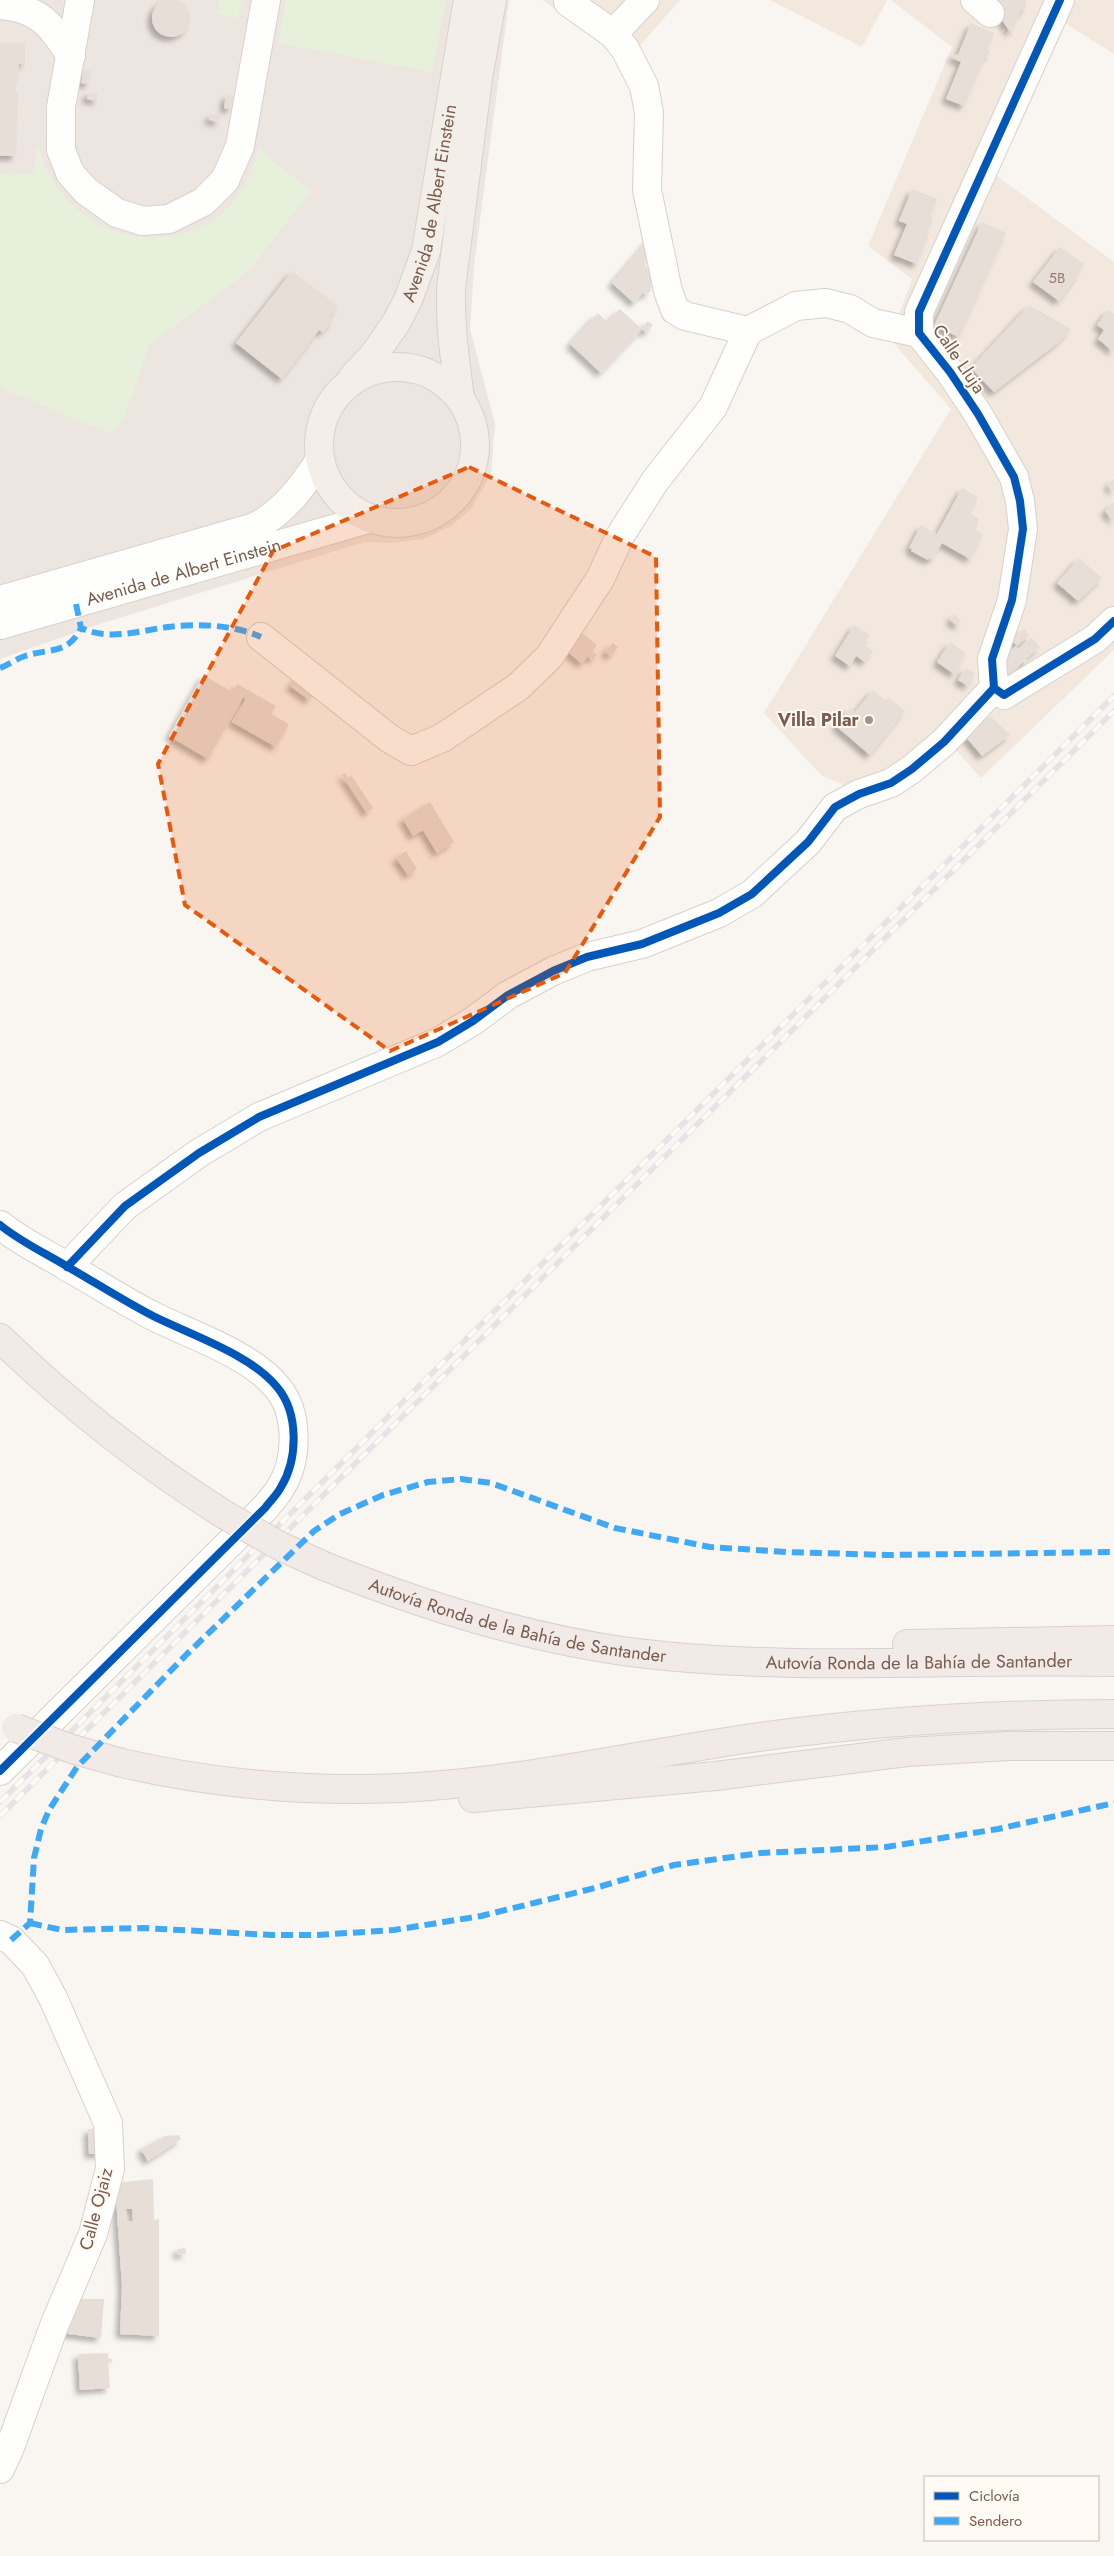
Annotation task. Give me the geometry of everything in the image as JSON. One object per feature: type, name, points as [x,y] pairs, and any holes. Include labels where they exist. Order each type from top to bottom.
[{"type":"highway","name":"Autovía Ronda de la Bahía de Santander","points":[[0,1338],[68,1402],[108,1435],[149,1466],[225,1515],[280,1546],[324,1566],[424,1604],[473,1620],[564,1641],[623,1651],[776,1662],[1114,1662]]},
{"type":"highway","points":[[623,1651],[796,1649],[1114,1640]]},
{"type":"highway","points":[[196,1777],[299,1788],[402,1788],[472,1781],[744,1740],[861,1725],[990,1716],[1114,1714]]},
{"type":"highway","points":[[8,1725],[72,1749],[122,1763],[267,1792],[387,1802],[447,1801],[716,1776],[916,1752],[1054,1745],[1114,1746]]},
{"type":"main road","name":"Avenida de Albert Einstein","points":[[345,386],[373,356],[396,323],[419,275],[434,209],[468,0]]},
{"type":"main road","name":"Avenida de Albert Einstein","points":[[460,398],[452,342],[451,288],[478,78],[492,0]]},
{"type":"main road","points":[[405,367],[427,372],[445,383],[460,398],[470,417],[474,437],[472,468],[465,485],[454,499],[443,508],[419,520],[396,524],[368,519],[355,512],[340,498],[328,482],[320,460],[319,438],[324,418],[332,402],[345,386],[370,372],[384,368],[405,367]]},
{"type":"street","points":[[80,0],[61,107],[61,150],[70,173],[86,191],[117,213],[143,221],[169,219],[203,202],[225,180],[240,146],[266,0]]},
{"type":"street","points":[[613,34],[645,0]]},
{"type":"street","name":"Calle Lluja","points":[[994,688],[992,658],[1012,600],[1023,529],[1020,501],[1014,477],[982,421],[950,372],[920,333],[919,312],[1060,0]]},
{"type":"street","points":[[568,2],[613,34],[638,73],[647,98],[647,190],[675,310],[685,316],[748,331]]},
{"type":"street","points":[[0,4],[26,10],[50,24],[71,56]]},
{"type":"street","points":[[261,637],[390,739],[411,751],[442,738],[518,687],[549,657],[600,579],[620,536],[656,481],[713,407],[748,331],[796,306],[826,302],[850,309],[873,323],[920,333]]},
{"type":"street","name":"Avenida de Albert Einstein","points":[[0,600],[255,527],[275,515],[289,502],[320,460]]},
{"type":"street","name":"Avenida de Albert Einstein","points":[[0,625],[368,519]]},
{"type":"street","points":[[67,1266],[125,1206],[191,1158],[252,1121],[438,1042],[473,1021],[508,995],[553,971],[587,957],[642,944],[719,913],[752,894],[808,842],[835,807],[874,788],[891,783],[912,769],[944,742],[994,688],[1004,695],[1095,639],[1114,620]]},
{"type":"street","points":[[0,1225],[17,1238],[152,1315],[233,1355],[267,1376],[286,1401],[292,1418],[294,1441],[290,1467],[281,1487],[265,1508],[0,1771]]},
{"type":"street","name":"Calle Ojaiz","points":[[0,1935],[10,1940],[35,1965],[53,1998],[108,2122],[110,2169],[93,2234],[54,2326],[9,2450],[0,2469]]},
{"type":"path","points":[[983,7],[1005,33],[1037,48]]},
{"type":"highlighted area","points":[[469,467],[656,557],[660,817],[565,973],[390,1051],[185,905],[158,764],[273,551]]},
{"type":"shaded area","points":[[0,0],[509,0],[474,266],[470,329],[495,424],[491,474],[471,509],[451,526],[423,539],[390,543],[364,542],[100,624],[0,659]]},
{"type":"shaded area","points":[[543,0],[680,0],[626,61]]},
{"type":"shaded area","points":[[770,0],[887,0],[862,47]]},
{"type":"shaded area","points":[[891,0],[1114,0],[1114,54],[1060,20],[993,173],[1114,262],[1114,650],[981,778],[953,747],[876,799],[821,775],[764,713],[951,409],[890,339],[912,279],[868,246],[952,47]]},
{"type":"green space","points":[[220,0],[242,0],[238,18],[217,14]]},
{"type":"green space","points":[[286,0],[446,0],[432,72],[278,43]]},
{"type":"green space","points":[[38,142],[47,171],[57,188],[70,203],[85,216],[101,225],[119,233],[138,237],[157,238],[183,234],[196,230],[214,220],[231,205],[242,190],[260,146],[269,158],[311,191],[248,272],[150,344],[122,422],[109,433],[0,388],[0,174],[34,173]]},
{"type":"building","points":[[171,-1],[185,4],[190,18],[185,32],[171,37],[157,32],[152,18],[157,4]]},
{"type":"building","points":[[999,0],[1026,0],[1025,3],[1027,4],[1023,11],[1021,10],[1011,33],[995,10]]},
{"type":"building","points":[[971,23],[994,33],[987,49],[990,50],[987,57],[985,56],[964,106],[946,99],[961,62],[952,58],[953,54],[958,55]]},
{"type":"building","points":[[5,43],[25,43],[25,64],[19,64],[15,91],[18,92],[16,156],[0,156],[0,45]]},
{"type":"building","points":[[84,69],[91,71],[89,84],[81,83]]},
{"type":"building","points":[[88,92],[98,94],[97,101],[87,99]]},
{"type":"building","points":[[226,95],[234,96],[231,109],[224,108]]},
{"type":"building","points":[[210,114],[220,115],[219,122],[209,120]]},
{"type":"building","points":[[912,189],[937,199],[930,216],[933,218],[927,233],[929,233],[917,264],[894,255],[907,224],[899,221]]},
{"type":"building","points":[[982,222],[1006,233],[959,337],[934,326]]},
{"type":"building","points":[[651,237],[655,251],[643,264],[658,277],[648,287],[651,290],[646,295],[643,293],[634,303],[612,283]]},
{"type":"building","points":[[1060,247],[1084,264],[1078,272],[1080,273],[1059,301],[1033,282]]},
{"type":"building","points":[[292,271],[338,306],[329,317],[333,320],[323,332],[319,330],[282,379],[236,343]]},
{"type":"building","points":[[1029,305],[1071,329],[1059,342],[994,392],[971,368]]},
{"type":"building","points":[[620,309],[642,329],[601,373],[570,344],[598,313],[607,322]]},
{"type":"building","points":[[1108,310],[1114,314],[1114,352],[1098,339],[1104,330],[1097,325]]},
{"type":"building","points":[[648,321],[653,325],[646,333],[641,328]]},
{"type":"building","points":[[1114,479],[1114,492],[1108,485]]},
{"type":"building","points":[[962,488],[978,497],[969,513],[979,519],[974,529],[983,534],[970,559],[942,543],[932,560],[929,558],[928,560],[911,551],[912,549],[909,548],[921,525],[937,534]]},
{"type":"building","points":[[1114,502],[1114,521],[1105,511]]},
{"type":"building","points":[[1079,558],[1102,578],[1078,601],[1057,583]]},
{"type":"building","points":[[954,614],[961,620],[958,626],[950,620]]},
{"type":"building","points":[[854,625],[870,635],[863,644],[873,651],[865,662],[856,656],[850,666],[835,656]]},
{"type":"building","points":[[575,627],[597,645],[592,651],[597,655],[593,660],[588,656],[582,664],[561,646]]},
{"type":"building","points":[[1024,629],[1029,635],[1017,646],[1011,640]]},
{"type":"building","points":[[1031,637],[1040,647],[1026,659],[1028,662],[1025,664],[1023,662],[1008,676],[1000,667],[1010,655],[1008,653],[1016,646],[1018,649]]},
{"type":"building","points":[[950,642],[966,653],[954,674],[937,662]]},
{"type":"building","points":[[613,643],[618,647],[610,656],[605,652]]},
{"type":"building","points":[[965,668],[975,673],[968,686],[958,680]]},
{"type":"building","points":[[203,675],[233,692],[237,684],[276,706],[271,714],[289,724],[276,747],[232,722],[246,699],[243,697],[208,759],[169,736]]},
{"type":"building","points":[[298,676],[316,690],[309,700],[290,686]]},
{"type":"building","name":"Villa Pilar","points":[[873,690],[886,701],[889,698],[905,711],[870,755],[836,726],[850,708],[855,712]]},
{"type":"building","points":[[990,716],[1010,735],[982,756],[966,737]]},
{"type":"building","points":[[345,773],[348,778],[351,775],[373,808],[367,813],[342,775]]},
{"type":"building","points":[[430,802],[454,842],[437,853],[423,830],[413,836],[403,819]]},
{"type":"building","points":[[406,851],[417,869],[408,875],[396,858]]},
{"type":"building","points":[[102,2128],[102,2154],[89,2154],[88,2129]]},
{"type":"building","points":[[179,2135],[181,2139],[148,2161],[141,2149],[165,2136]]},
{"type":"building","points":[[153,2179],[154,2220],[159,2219],[159,2336],[120,2334],[122,2286],[115,2183]],"holes":[[[126,2209],[132,2209],[133,2221],[127,2222]]]},
{"type":"building","points":[[185,2248],[186,2254],[178,2255],[177,2249]]},
{"type":"building","points":[[73,2299],[104,2299],[101,2338],[61,2333]]},
{"type":"building","points":[[108,2353],[108,2358],[112,2359],[112,2362],[108,2363],[110,2388],[80,2390],[78,2354]]},
{"type":"railway","points":[[0,1802],[1114,696]]},
{"type":"railway","points":[[0,1816],[1114,711]]},
{"type":"marked path","points":[[76,604],[81,628],[102,634],[124,634],[168,627],[203,625],[240,630],[261,637]]},
{"type":"marked path","points":[[0,668],[25,656],[64,647],[76,637],[81,628]]},
{"type":"marked path","points":[[11,1940],[30,1923],[34,1858],[41,1829],[49,1810],[77,1767],[187,1654],[314,1531],[340,1514],[383,1495],[428,1482],[461,1479],[491,1483],[615,1528],[710,1547],[886,1555],[1114,1552]]},
{"type":"marked path","points":[[30,1923],[62,1930],[143,1928],[272,1935],[317,1935],[394,1930],[481,1916],[595,1888],[674,1865],[761,1853],[886,1847],[998,1829],[1114,1803]]},
{"type":"cycle path","points":[[1060,0],[919,312],[919,333],[950,372],[978,414],[1014,477],[1020,501],[1023,529],[1012,600],[992,659],[994,688],[1004,695],[1095,639],[1114,621]]},
{"type":"cycle path","points":[[67,1267],[125,1206],[199,1153],[259,1117],[438,1042],[473,1021],[508,995],[553,971],[587,957],[642,944],[719,913],[752,894],[808,842],[835,807],[859,794],[891,783],[912,769],[944,742],[994,688]]},
{"type":"cycle path","points":[[0,1225],[25,1242],[142,1310],[219,1346],[252,1365],[277,1387],[284,1398],[289,1410],[294,1436],[291,1463],[287,1476],[265,1508],[0,1771]]},
{"type":"place","name":"Villa Pilar","points":[[869,720]]}]
